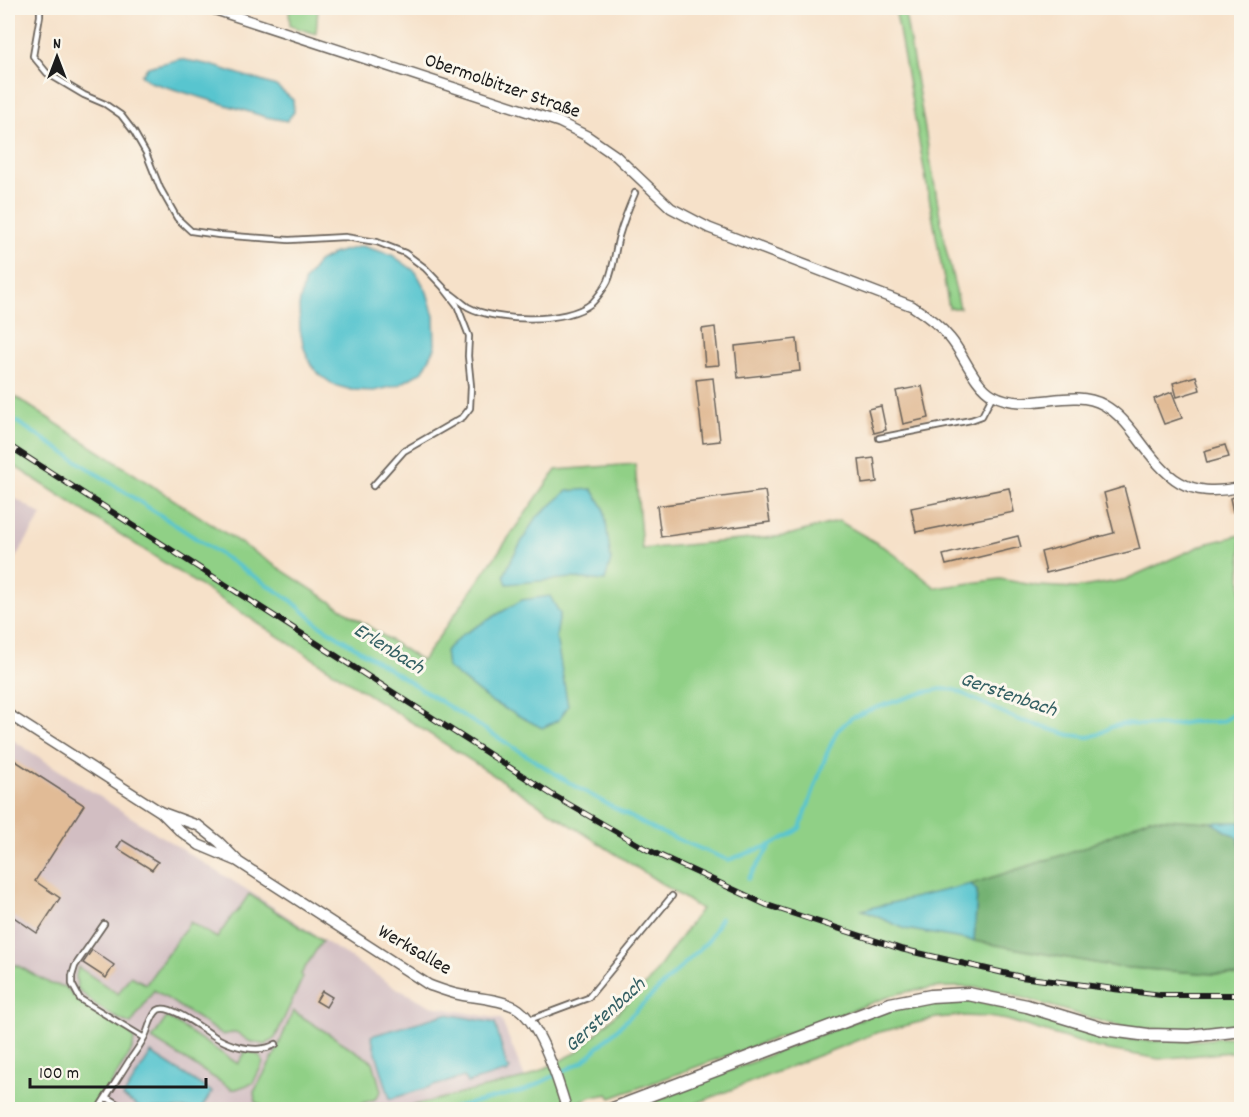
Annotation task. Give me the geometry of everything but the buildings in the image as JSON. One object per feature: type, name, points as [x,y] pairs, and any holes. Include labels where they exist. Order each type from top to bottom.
[{"type":"street","name":"Obermolbitzer Straße","points":[[210,8],[559,122],[587,136],[616,156],[671,208],[709,228],[912,306],[936,322],[951,338],[978,380],[993,395]]},
{"type":"street","points":[[993,395],[1010,402],[1085,398],[1094,401],[1104,405],[1123,419],[1161,468],[1175,481],[1204,491],[1242,487]]},
{"type":"street","name":"Werksallee","points":[[8,714],[161,812],[180,831],[199,845],[237,861],[429,985],[518,1008],[529,1020],[549,1057],[567,1110]]},
{"type":"street","name":"Werksallee","points":[[161,812],[200,826],[237,861]]},
{"type":"street","points":[[610,1110],[890,1004],[931,996],[968,994],[1028,1006],[1104,1029],[1148,1035],[1189,1036],[1242,1030]]},
{"type":"lane","points":[[40,8],[33,57],[47,73],[121,115],[146,153],[160,188],[177,218],[191,231],[219,236],[289,240],[345,237],[376,243],[405,253],[425,268],[457,305],[469,336],[470,408],[463,417],[404,451],[373,486]]},
{"type":"lane","points":[[443,287],[469,307],[507,318],[543,318],[576,312],[592,303],[608,280],[619,236],[635,193]]},
{"type":"lane","points":[[879,438],[982,416],[993,395]]},
{"type":"lane","points":[[529,1020],[588,998],[672,896]]},
{"type":"lane","points":[[104,924],[75,966],[72,984],[80,999],[144,1038]]},
{"type":"lane","points":[[99,1108],[144,1038],[150,1022],[158,1010],[163,1008],[176,1012],[218,1039],[233,1044],[258,1049],[276,1044]]},
{"type":"lane","points":[[106,1096],[127,1110]]},
{"type":"shaded area","points":[[8,494],[42,515],[8,570]]},
{"type":"shaded area","points":[[8,737],[393,986],[431,1006],[501,1019],[525,1078],[399,1109],[64,1109],[111,1030],[8,962]]},
{"type":"green space","points":[[289,8],[318,8],[316,34],[290,26]]},
{"type":"green space","points":[[895,8],[904,8],[945,245],[960,308],[949,308]]},
{"type":"green space","points":[[8,392],[422,661],[556,470],[635,464],[642,549],[785,536],[839,521],[889,550],[936,588],[1000,579],[1038,586],[1076,588],[1124,580],[1205,544],[1241,535],[1241,934],[974,941],[1117,967],[1241,976],[1241,1024],[1173,1029],[1132,1028],[994,990],[967,987],[933,988],[888,997],[611,1098],[608,1094],[593,1096],[561,1109],[399,1109],[525,1078],[578,1052],[650,980],[701,909],[8,462]]},
{"type":"green space","points":[[1149,818],[1211,822],[1238,838],[1241,848],[1241,976],[1117,967],[974,941],[977,891],[971,884],[1081,849]]},
{"type":"green space","points":[[249,894],[322,941],[301,974],[303,977],[275,1038],[265,1045],[249,1041],[236,1032],[223,1035],[154,990],[131,1024],[102,1009],[77,988],[78,967],[118,994],[130,976],[146,984],[190,922],[217,938]]},
{"type":"green space","points":[[8,962],[51,984],[66,987],[74,997],[130,1033],[134,1038],[133,1048],[100,1102],[97,1100],[91,1109],[15,1110],[8,1107]]},
{"type":"green space","points":[[961,1001],[1019,1010],[1088,1032],[1118,1038],[1170,1041],[1241,1036],[1241,1051],[1159,1059],[1098,1048],[1007,1020],[959,1016],[936,1018],[876,1033],[682,1109],[632,1110],[874,1014],[933,1002]]},
{"type":"green space","points":[[293,1011],[373,1062],[381,1091],[375,1099],[360,1104],[357,1110],[268,1109],[255,1102],[254,1092],[275,1054]]},
{"type":"green space","points":[[167,1017],[238,1064],[245,1053],[241,1049],[243,1048],[260,1056],[263,1063],[253,1083],[232,1089],[152,1039]]},
{"type":"water","points":[[180,59],[211,65],[276,86],[293,100],[294,112],[287,121],[266,117],[150,82],[141,75],[148,67]]},
{"type":"water","points":[[362,246],[392,255],[416,272],[427,292],[434,316],[435,348],[423,371],[399,385],[374,391],[352,390],[334,385],[320,375],[311,365],[300,330],[299,306],[304,282],[318,262],[335,253]]},
{"type":"water","points":[[592,489],[604,508],[611,560],[605,581],[572,578],[507,584],[504,576],[535,519],[567,491]]},
{"type":"water","points":[[550,596],[560,614],[556,637],[568,706],[559,720],[542,728],[490,701],[447,667],[445,651],[462,635],[522,600]]},
{"type":"water","points":[[1211,822],[1241,822],[1241,848],[1238,838]]},
{"type":"water","points":[[971,884],[977,891],[974,941],[905,929],[862,910]]},
{"type":"water","points":[[446,1014],[495,1023],[507,1067],[510,1069],[507,1073],[467,1083],[464,1077],[390,1099],[371,1036]]},
{"type":"water","points":[[151,1053],[212,1092],[201,1109],[142,1109],[123,1097]]},
{"type":"waterway","name":"Erlenbach","points":[[8,416],[292,601],[318,624],[578,788],[655,830],[728,860],[771,845]]},
{"type":"waterway","name":"Gerstenbach","points":[[748,879],[771,845],[800,828],[837,731],[851,718],[875,708],[925,692],[942,689],[955,690],[1016,719],[1070,735],[1089,737],[1122,724],[1168,726],[1190,722],[1217,722],[1225,720],[1242,708]]},
{"type":"waterway","name":"Gerstenbach","points":[[451,1110],[526,1090],[584,1061],[708,941],[721,918]]},
{"type":"railway","points":[[8,445],[551,794],[646,849],[767,905],[901,949],[1021,977],[1161,995],[1242,995]]}]
